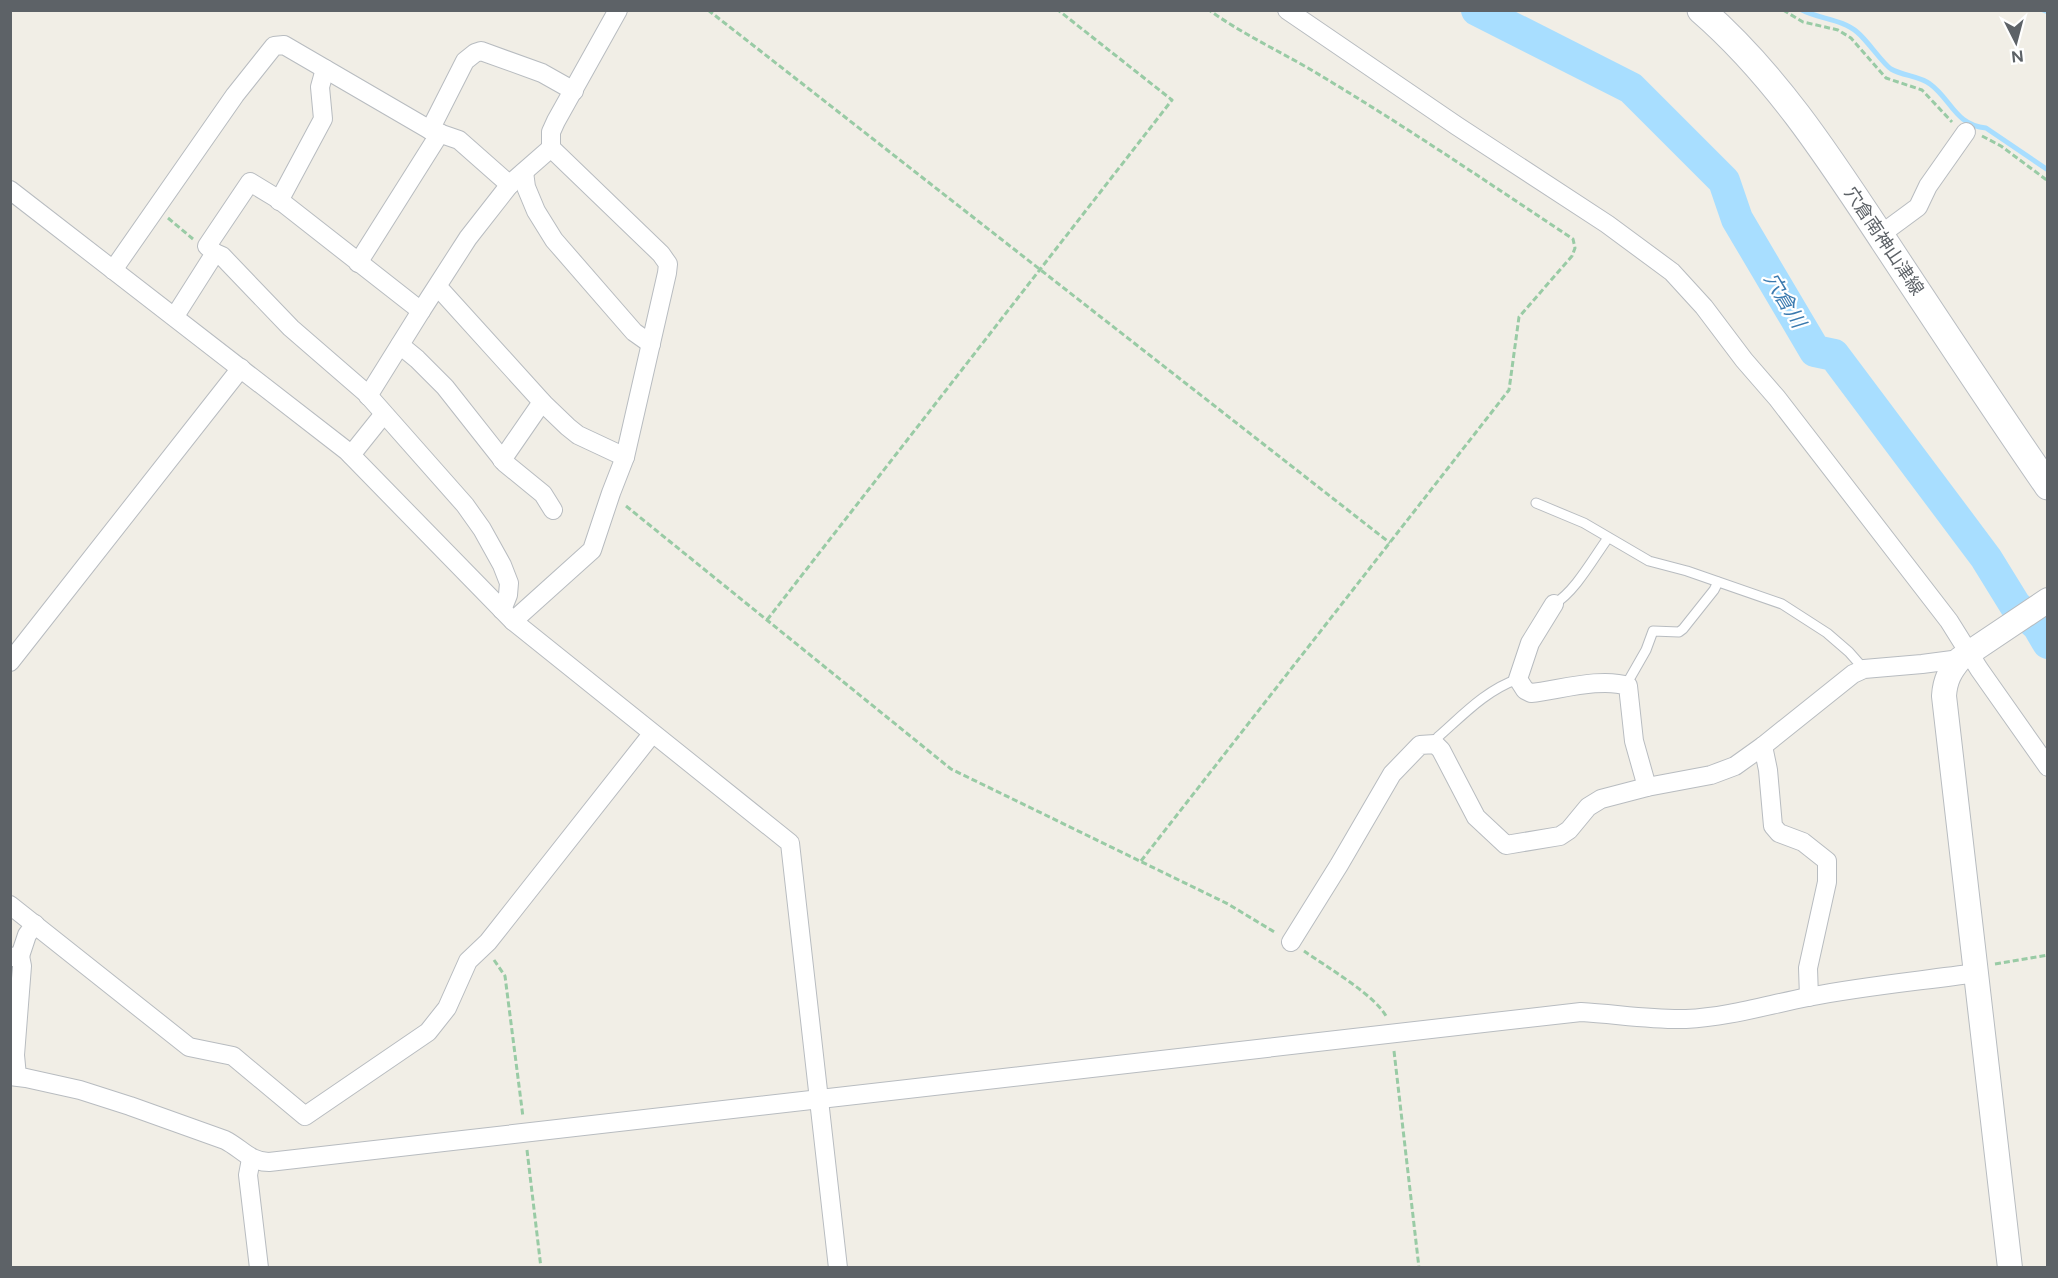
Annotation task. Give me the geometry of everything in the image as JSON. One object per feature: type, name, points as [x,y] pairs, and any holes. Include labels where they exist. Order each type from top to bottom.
[{"type":"main road","name":"穴倉南神山津線","points":[[1701,10],[1723,29],[1761,69],[1800,118],[2048,486]]},
{"type":"street","points":[[508,615],[592,550],[626,457],[668,264],[661,254],[551,148],[551,132],[618,10]]},
{"type":"street","points":[[1287,10],[1457,126],[1607,224],[1672,272],[1704,307],[1744,360],[1777,398],[1949,621],[1967,653],[2048,767]]},
{"type":"street","points":[[113,270],[235,95],[274,46],[284,45],[435,132],[459,140],[510,185]]},
{"type":"street","points":[[358,263],[435,132],[465,61],[475,52],[481,51],[542,74],[574,91]]},
{"type":"street","points":[[279,201],[323,118],[320,87],[325,69]]},
{"type":"street","points":[[1880,235],[1918,207],[1928,186],[1966,132]]},
{"type":"street","points":[[368,396],[468,238],[510,185],[551,148]]},
{"type":"street","points":[[524,172],[526,188],[536,211],[554,240],[634,332],[651,344]]},
{"type":"street","points":[[175,316],[250,182],[279,201],[421,311]]},
{"type":"street","points":[[10,190],[351,454],[508,615],[652,734],[790,843],[838,1268]]},
{"type":"street","points":[[211,250],[222,256],[291,328],[368,396],[465,505],[483,529],[502,564],[508,583],[508,615]]},
{"type":"street","points":[[438,287],[542,402],[578,435],[626,457]]},
{"type":"street","points":[[400,345],[417,358],[445,387],[502,460],[543,494],[553,510]]},
{"type":"street","points":[[10,662],[241,368]]},
{"type":"street","points":[[502,460],[542,402]]},
{"type":"street","points":[[351,454],[383,415]]},
{"type":"street","points":[[2010,1268],[1944,696],[1945,684],[1950,671],[1967,653],[2048,600]]},
{"type":"street","points":[[1554,604],[1530,643],[1518,679],[1525,690],[1531,693],[1580,685],[1621,684],[1626,686],[1629,692],[1634,741],[1647,787]]},
{"type":"street","points":[[1292,942],[1392,774],[1420,745],[1435,744],[1441,750],[1476,817],[1506,845],[1560,836],[1569,830],[1588,807],[1601,799],[1647,787],[1711,776],[1735,766],[1853,674],[1864,669],[1922,664],[1967,653]]},
{"type":"street","points":[[10,905],[189,1047],[233,1056],[305,1116],[428,1032],[447,1008],[468,961],[488,942],[652,734]]},
{"type":"street","points":[[1763,746],[1768,770],[1773,826],[1779,833],[1803,842],[1827,861],[1827,882],[1808,968],[1809,997]]},
{"type":"street","points":[[35,924],[15,956],[22,966],[14,1076],[80,1090],[130,1106],[225,1140],[258,1162],[287,1161],[1581,1012],[1610,1013],[1641,1018],[1686,1019],[1720,1016],[1809,997],[1976,970]]},
{"type":"street","points":[[251,1158],[248,1175],[259,1268]]},
{"type":"lane","points":[[1536,503],[1584,524],[1649,561],[1782,604],[1849,652],[1864,669]]},
{"type":"lane","points":[[1554,604],[1577,581],[1608,538]]},
{"type":"lane","points":[[1626,686],[1646,650],[1653,631],[1679,632],[1683,629],[1718,582]]},
{"type":"lane","points":[[1435,744],[1438,737],[1482,698],[1518,679]]},
{"type":"path","points":[[708,10],[1389,543]]},
{"type":"path","points":[[767,620],[1172,100],[1058,10]]},
{"type":"path","points":[[1141,861],[1509,390],[1519,317],[1572,255],[1575,248],[1573,239],[1419,136],[1321,76],[1229,25],[1209,10]]},
{"type":"path","points":[[1783,10],[1803,22],[1838,30],[1851,38],[1886,78],[1922,90],[1947,119],[1966,132],[1981,136],[2001,146],[2048,181]]},
{"type":"path","points":[[156,207],[202,246],[211,250]]},
{"type":"path","points":[[611,493],[951,769],[1228,904],[1292,942],[1361,991],[1384,1012],[1392,1034],[1419,1268]]},
{"type":"path","points":[[482,947],[499,965],[505,976],[541,1268]]},
{"type":"path","points":[[1976,970],[2048,955]]},
{"type":"waterway","name":"穴倉川","points":[[1477,10],[1631,88],[1724,181],[1737,219],[1815,351],[1834,355],[1986,558],[2015,605],[2038,626],[2048,643]]},
{"type":"waterway","points":[[1802,10],[1851,28],[1891,69],[1926,81],[1937,90],[1960,117],[1976,126],[1986,128],[2048,170]]},
{"type":"waterway","points":[[2043,10],[2048,12]]}]
